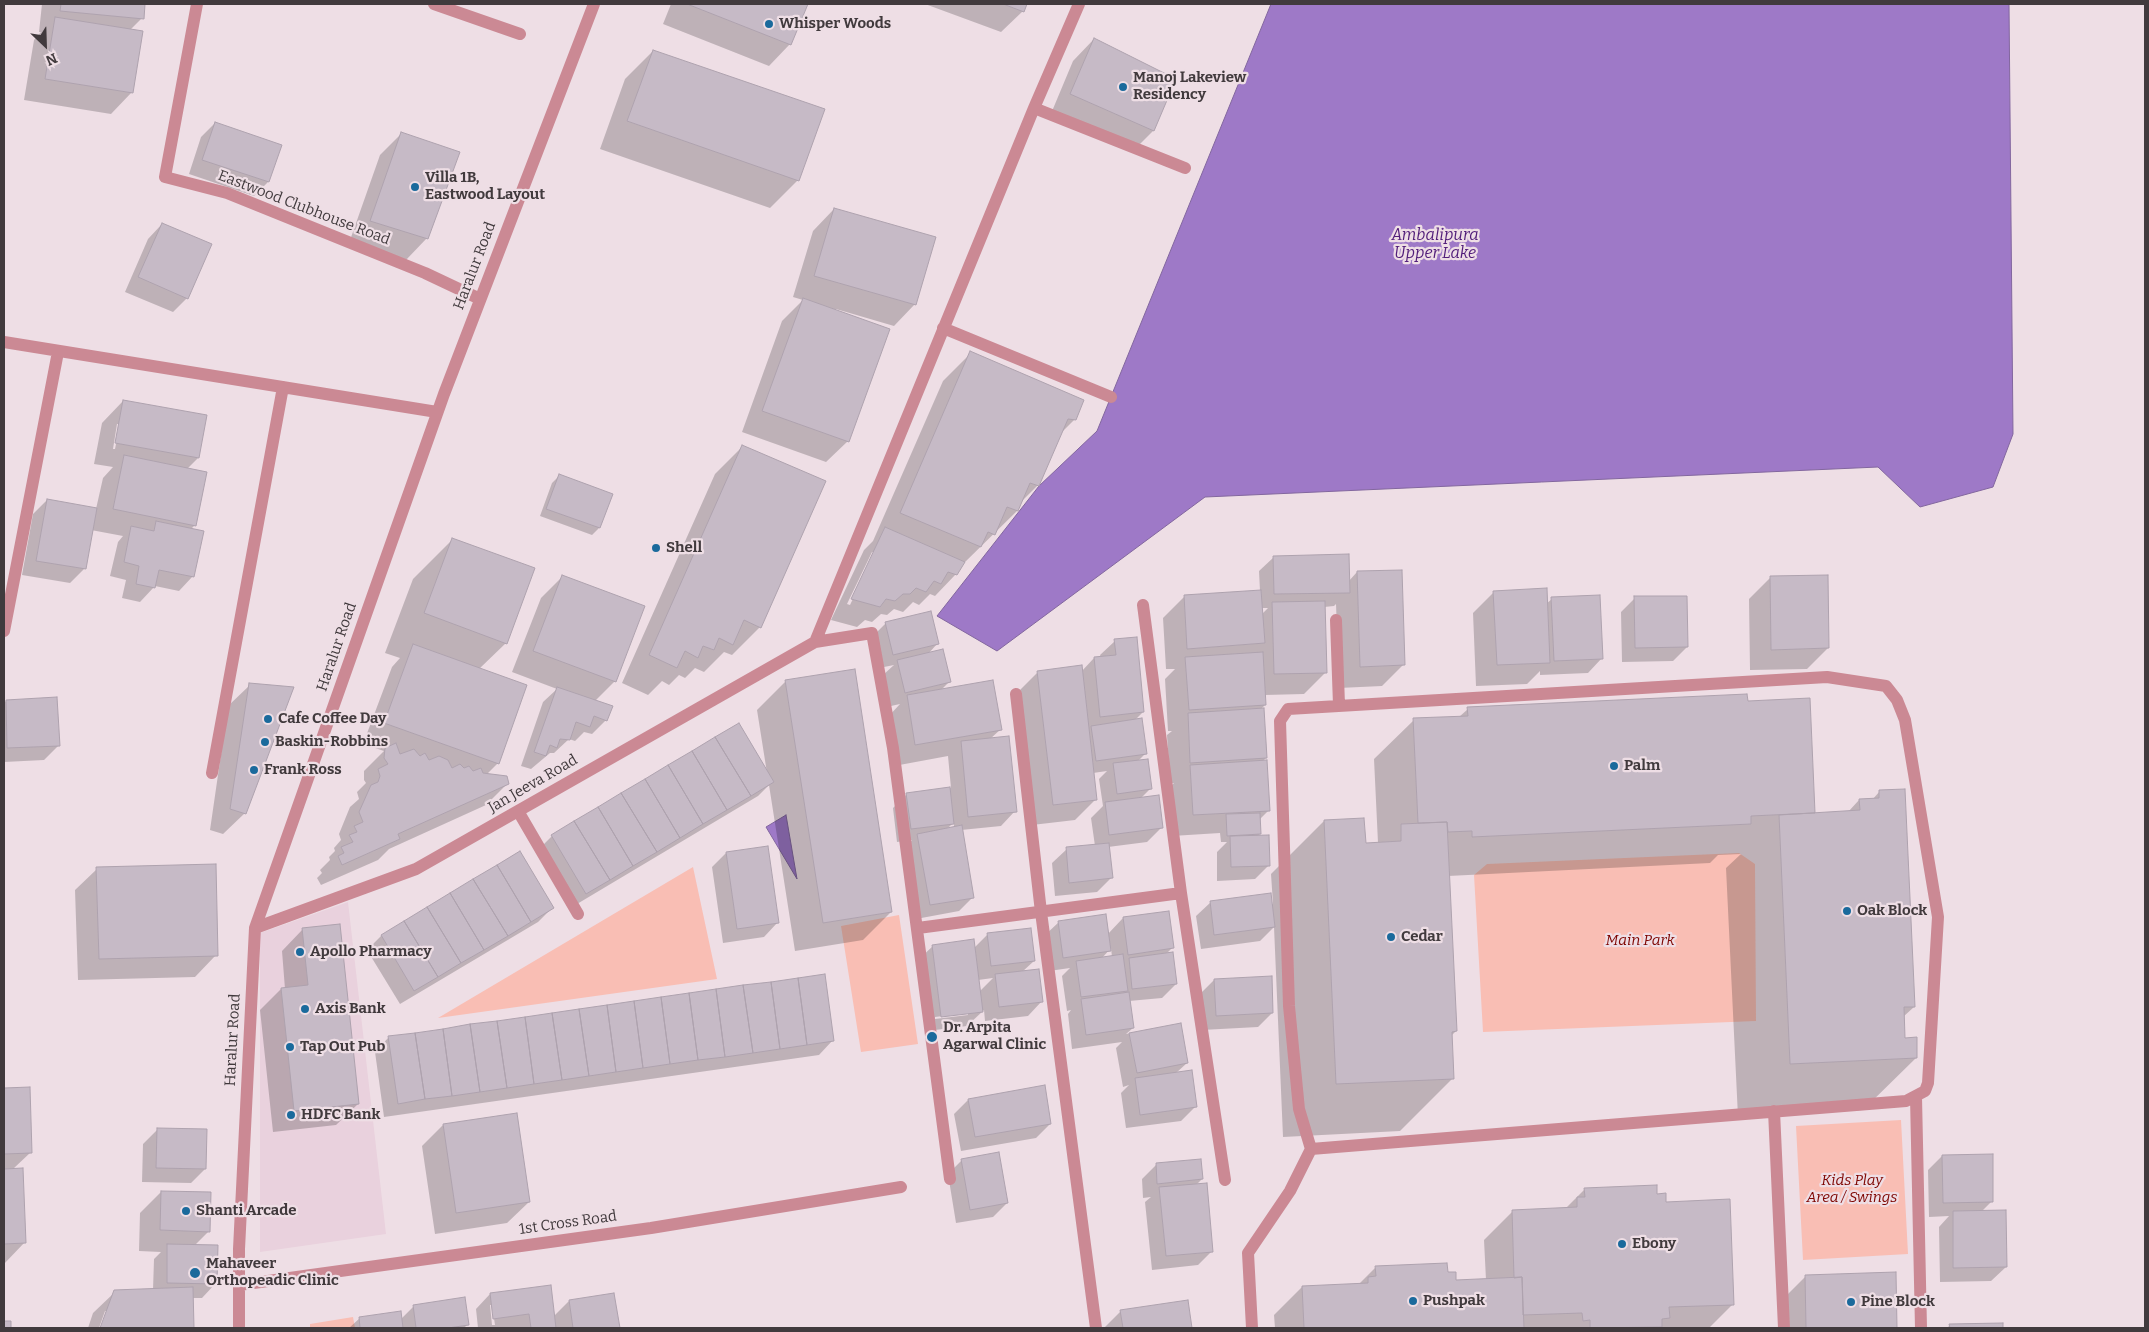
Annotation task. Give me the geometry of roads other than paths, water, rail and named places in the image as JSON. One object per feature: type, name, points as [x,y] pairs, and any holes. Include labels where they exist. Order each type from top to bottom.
[{"type":"street","name":"Eastwood Clubhouse Road","points":[[197,4],[165,177],[227,193],[480,298]]},
{"type":"street","points":[[434,4],[520,34]]},
{"type":"street","name":"Haralur Road","points":[[239,1328],[239,1249],[255,928],[437,412],[594,4]]},
{"type":"street","points":[[814,642],[1034,108],[1079,4]]},
{"type":"street","points":[[1034,108],[1185,168]]},
{"type":"street","points":[[943,328],[1111,397]]},
{"type":"street","points":[[4,342],[437,412]]},
{"type":"street","points":[[4,631],[58,352]]},
{"type":"street","points":[[212,773],[283,387]]},
{"type":"street","points":[[1143,604],[1181,893],[1225,1180]]},
{"type":"street","points":[[1336,620],[1339,705]]},
{"type":"street","points":[[814,642],[872,633],[893,748],[950,1179]]},
{"type":"street","name":"Jan Jeeva Road","points":[[255,928],[416,869],[814,642]]},
{"type":"street","points":[[1252,1328],[1248,1253],[1290,1190],[1311,1149],[1299,1109],[1289,1006],[1280,721],[1288,709],[1828,677],[1886,686],[1898,700],[1905,720],[1938,917],[1928,1083],[1925,1091],[1906,1101],[1311,1149]]},
{"type":"street","points":[[1016,694],[1096,1328]]},
{"type":"street","points":[[518,811],[578,914]]},
{"type":"street","points":[[918,928],[1181,893]]},
{"type":"street","points":[[1916,1097],[1922,1328]]},
{"type":"street","points":[[1774,1111],[1784,1328]]},
{"type":"street","name":"1st Cross Road","points":[[239,1285],[651,1228],[900,1187]]},
{"type":"water","name":"Ambalipura Upper Lake","points":[[1271,4],[2009,4],[2013,434],[1993,487],[1920,507],[1878,467],[1205,497],[997,651],[937,616],[1039,486],[1097,431]]},
{"type":"water","points":[[786,815],[797,879],[766,827]]},
{"type":"place","name":"Whisper Woods","points":[[769,24]]},
{"type":"place","name":"Manoj Lakeview Residency","points":[[1123,87]]},
{"type":"place","name":"Villa 1B, Eastwood Layout","points":[[415,187]]},
{"type":"place","name":"Shell","points":[[656,548]]},
{"type":"place","name":"Cafe Coffee Day","points":[[268,719]]},
{"type":"place","name":"Baskin-Robbins","points":[[265,742]]},
{"type":"place","name":"Palm","points":[[1614,766]]},
{"type":"place","name":"Frank Ross","points":[[254,770]]},
{"type":"place","name":"Oak Block","points":[[1847,911]]},
{"type":"place","name":"Cedar","points":[[1391,937]]},
{"type":"place","name":"Apollo Pharmacy","points":[[300,952]]},
{"type":"place","name":"Axis Bank","points":[[305,1009]]},
{"type":"place","name":"Dr. Arpita Agarwal Clinic","points":[[932,1037]]},
{"type":"place","name":"Tap Out Pub","points":[[290,1047]]},
{"type":"place","name":"HDFC Bank","points":[[291,1115]]},
{"type":"place","name":"Shanti Arcade","points":[[186,1211]]},
{"type":"place","name":"Ebony","points":[[1622,1244]]},
{"type":"place","name":"Mahaveer Orthopeadic Clinic","points":[[195,1273]]},
{"type":"place","name":"Pushpak","points":[[1413,1301]]},
{"type":"place","name":"Pine Block","points":[[1851,1302]]},
{"type":"park label","name":"Main Park","points":[[1640,941]]},
{"type":"park label","name":"Kids Play Area / Swings","points":[[1852,1190]]}]
